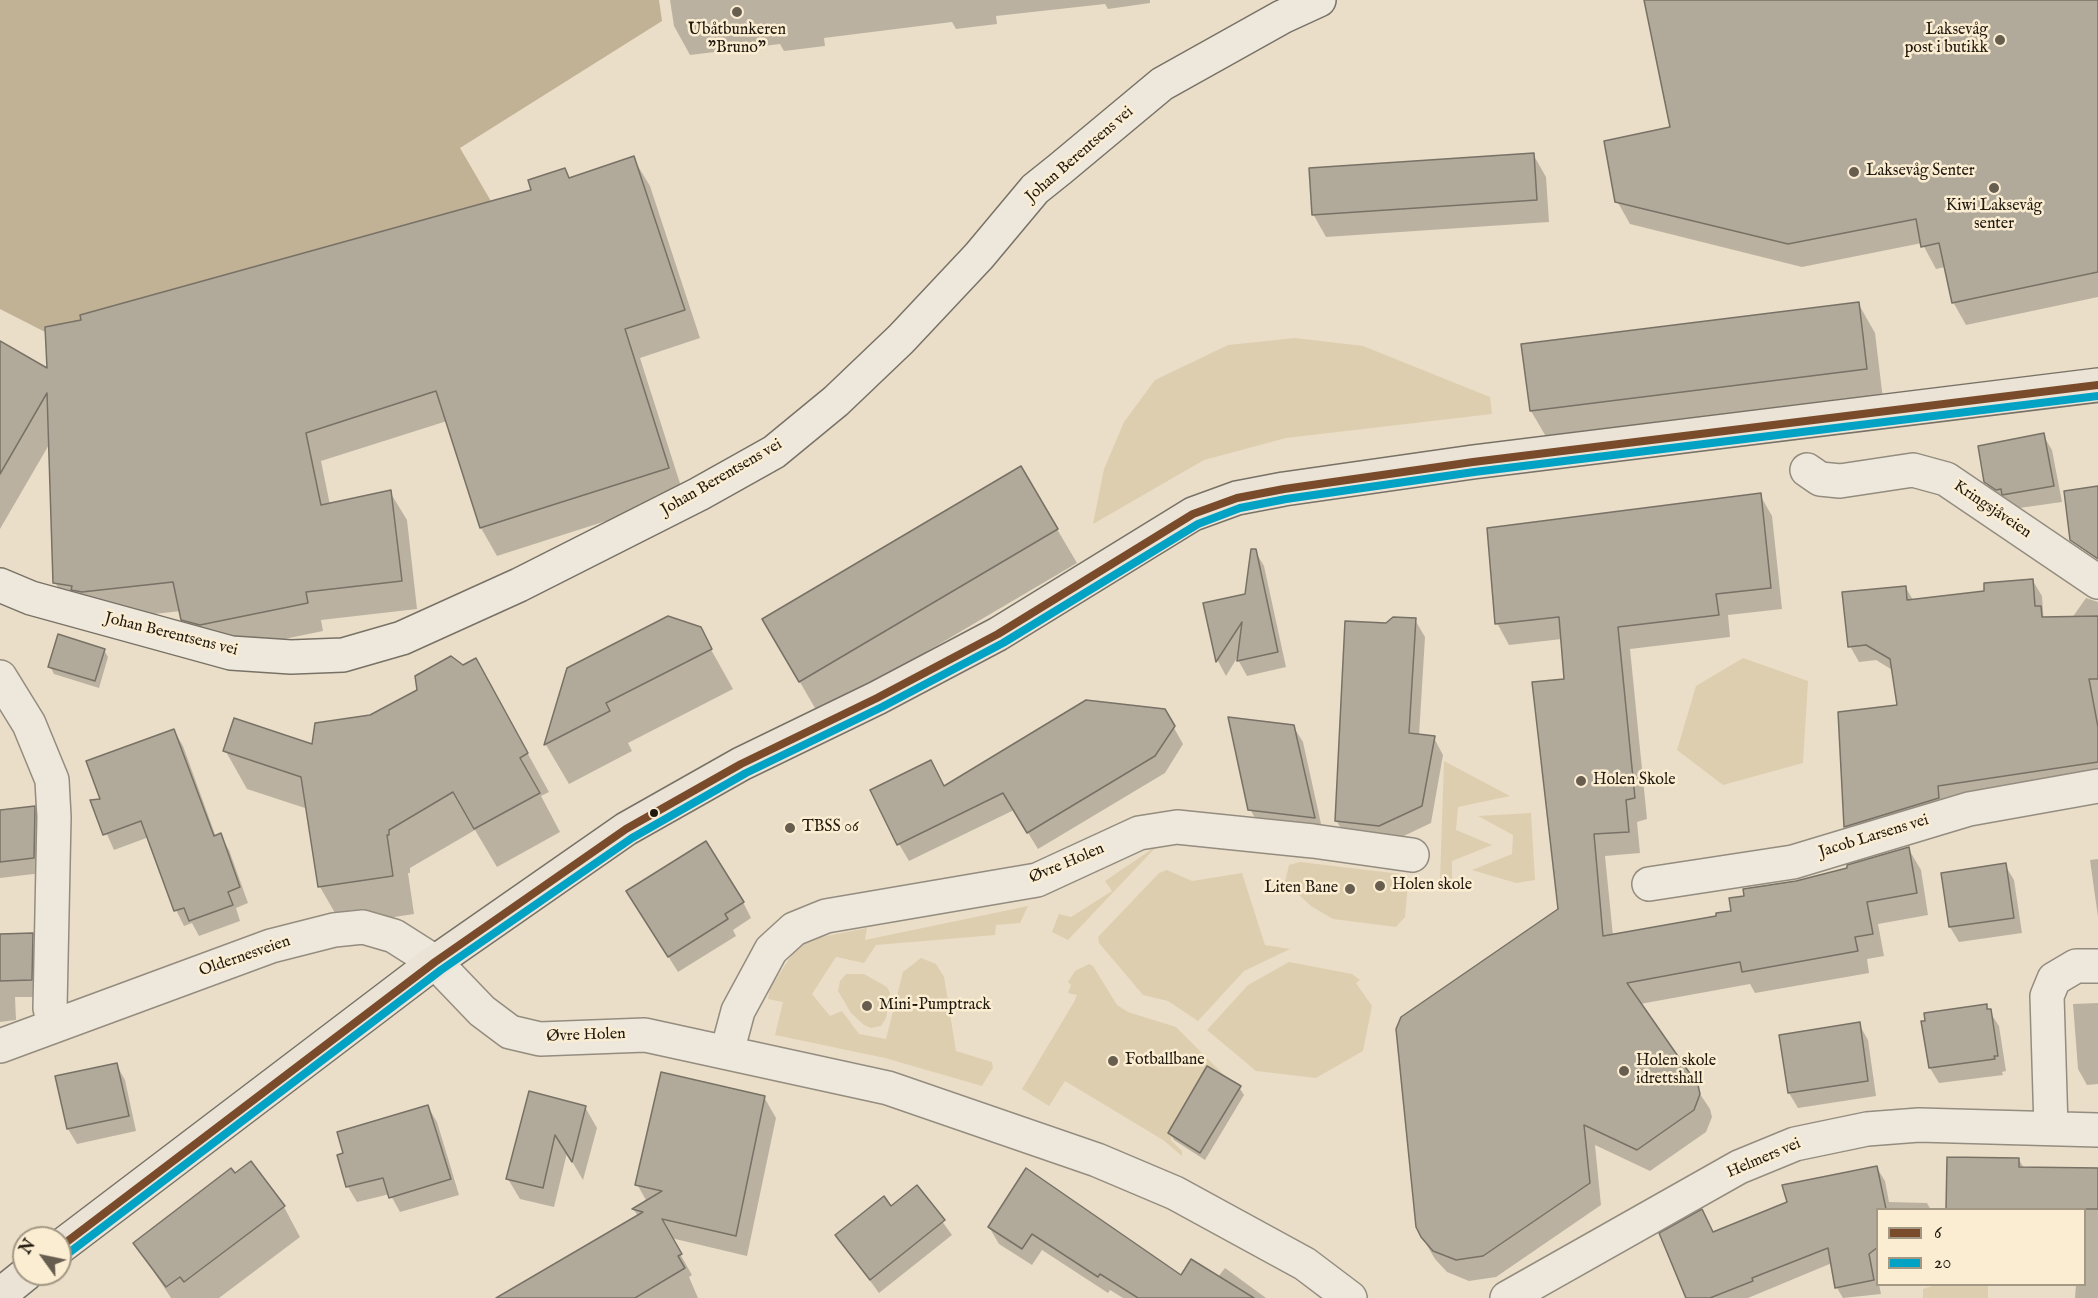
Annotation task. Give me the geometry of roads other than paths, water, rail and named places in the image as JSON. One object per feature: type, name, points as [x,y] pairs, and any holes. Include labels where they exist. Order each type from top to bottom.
[{"type":"main road","points":[[72,1238],[435,962],[647,817],[741,764],[877,698],[998,634],[1185,518],[1238,498],[1473,462],[2098,385]]},
{"type":"main road","points":[[0,1295],[12,1285]]},
{"type":"street","name":"Johan Berentsens vei","points":[[0,585],[31,598],[231,653],[291,657],[343,655],[402,638],[519,585],[681,504],[774,452],[836,401],[938,301],[1035,189],[1094,140],[1162,84],[1282,17],[1319,0]]},
{"type":"street","name":"Kringsjåveien","points":[[1806,470],[1820,479],[1840,481],[1913,470],[1946,479],[2098,582]]},
{"type":"street","points":[[0,677],[29,724],[52,780],[54,817],[50,1008],[54,1026]]},
{"type":"street","name":"Jacob Larsens vei","points":[[1649,884],[1793,862],[1969,809],[2098,786]]},
{"type":"street","name":"Øvre Holen","points":[[727,1052],[738,1011],[771,950],[794,929],[817,919],[1037,880],[1079,863],[1132,836],[1177,827],[1313,841],[1412,855]]},
{"type":"street","name":"Oldernesveien","points":[[0,1046],[271,946],[334,930],[363,927],[394,936],[435,962]]},
{"type":"street","name":"Øvre Holen","points":[[435,962],[476,1005],[510,1032],[540,1039],[645,1035],[727,1052],[888,1088],[1097,1160],[1209,1210],[1305,1264],[1350,1298]]},
{"type":"street","points":[[2051,1128],[2047,996],[2054,979],[2076,966],[2098,966]]},
{"type":"street","name":"Helmers vei","points":[[1507,1298],[1739,1167],[1795,1144],[1867,1129],[1918,1125],[2098,1130]]},
{"type":"place","name":"Ubåtbunkeren \"Bruno\"","points":[[737,12]]},
{"type":"place","name":"Laksevåg post i butikk","points":[[2000,40]]},
{"type":"place","name":"Laksevåg Senter","points":[[1854,172]]},
{"type":"place","name":"Kiwi Laksevåg senter","points":[[1994,188]]},
{"type":"place","name":"Holen Skole","points":[[1581,781]]},
{"type":"place","name":"TBSS 06","points":[[790,828]]},
{"type":"place","name":"Holen skole","points":[[1380,886]]},
{"type":"place","name":"Liten Bane","points":[[1350,889]]},
{"type":"place","name":"Mini-Pumptrack","points":[[867,1006]]},
{"type":"place","name":"Fotballbane","points":[[1113,1061]]},
{"type":"place","name":"Holen skole idrettshall","points":[[1624,1071]]}]
